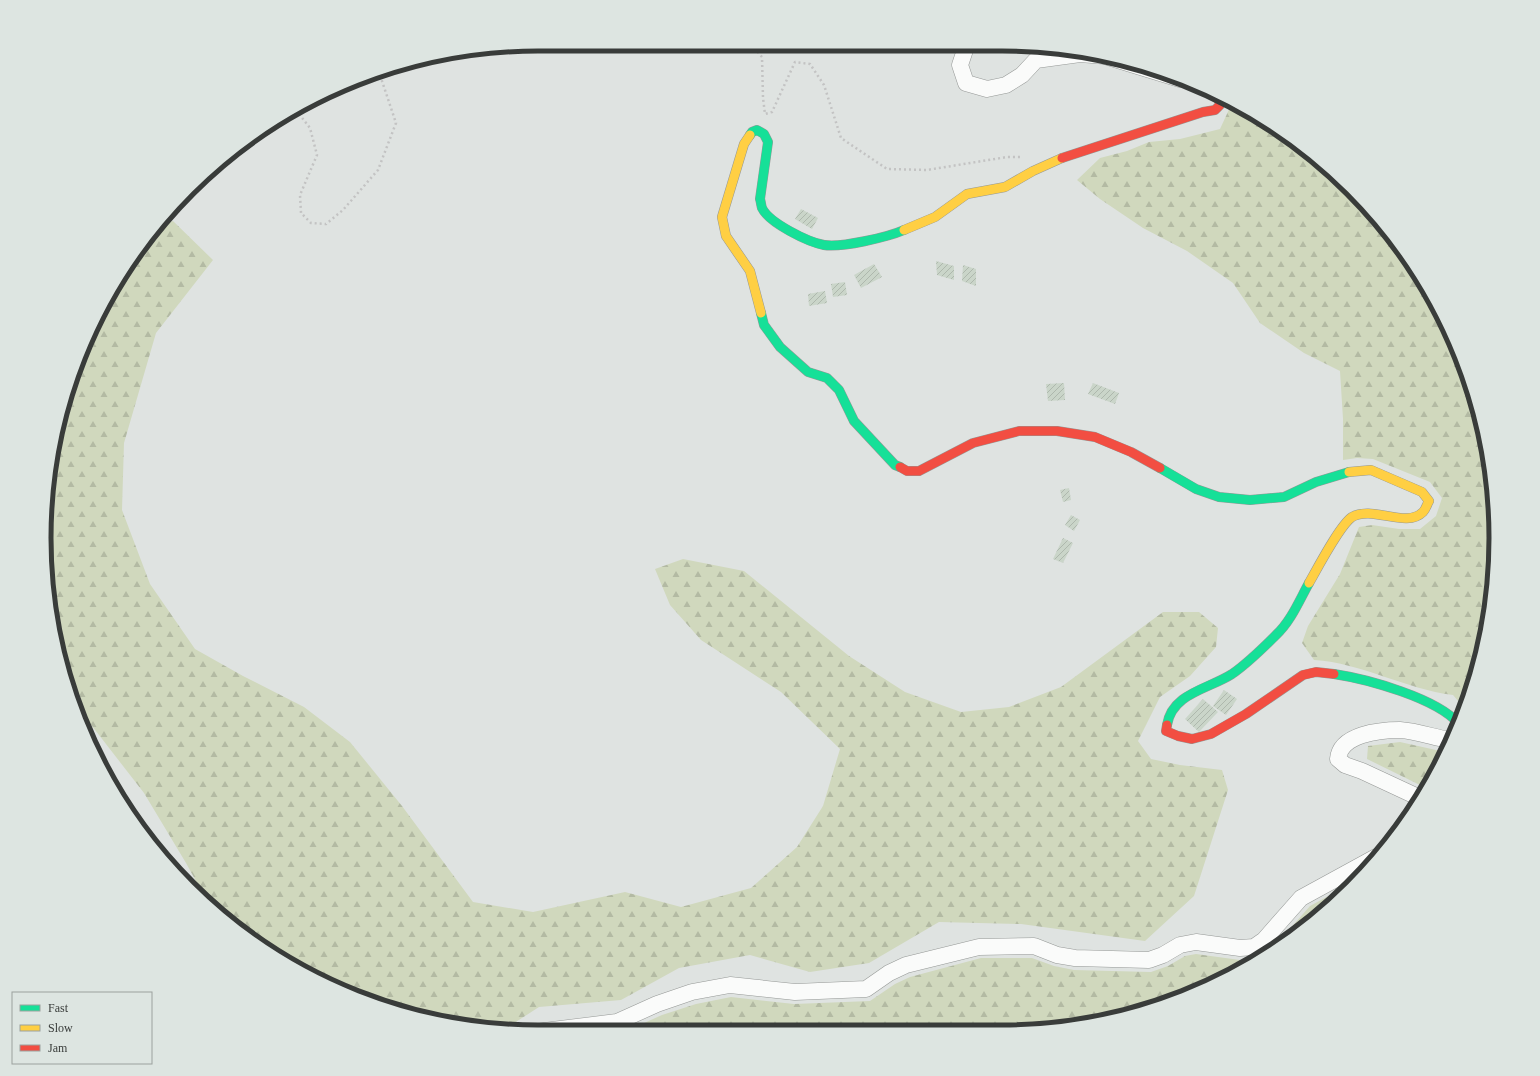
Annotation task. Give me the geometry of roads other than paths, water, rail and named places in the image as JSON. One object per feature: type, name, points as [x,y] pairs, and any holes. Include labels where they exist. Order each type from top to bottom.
[{"type":"street","points":[[965,51],[960,65],[966,83],[987,89],[1006,84],[1022,75],[1036,60],[1069,55]]},
{"type":"street","points":[[1219,102],[1220,105],[1215,110],[1189,116],[1060,159],[1005,186],[967,194],[935,217],[892,235],[838,245],[824,245],[811,241],[778,225],[769,218],[762,208],[760,199],[768,142],[764,134],[756,130],[752,132],[744,144],[722,217],[726,236],[750,271],[764,326],[780,347],[808,372],[827,378],[839,390],[854,421],[895,465],[906,471],[919,471],[973,443],[1019,431],[1057,431],[1094,437],[1131,452],[1196,489],[1219,497],[1250,500],[1284,497],[1316,482],[1345,472],[1358,470],[1370,470],[1422,492],[1429,501],[1426,509],[1416,517],[1400,517],[1372,513],[1359,514],[1351,518],[1325,554],[1283,628],[1253,656],[1226,677],[1180,700],[1166,721],[1166,731],[1175,736],[1193,739],[1205,736],[1227,726],[1306,674],[1315,672],[1332,673],[1391,687],[1429,704],[1454,718]]},
{"type":"street","points":[[1415,796],[1362,771],[1345,765],[1338,759],[1339,751],[1348,741],[1365,734],[1379,732],[1401,730],[1445,739]]},
{"type":"street","points":[[593,1025],[617,1022],[657,1004],[692,992],[730,985],[795,992],[866,989],[889,973],[906,965],[979,947],[1034,946],[1057,955],[1075,958],[1149,960],[1163,955],[1180,945],[1196,942],[1240,948],[1254,947],[1264,940],[1301,898],[1363,864]]}]
